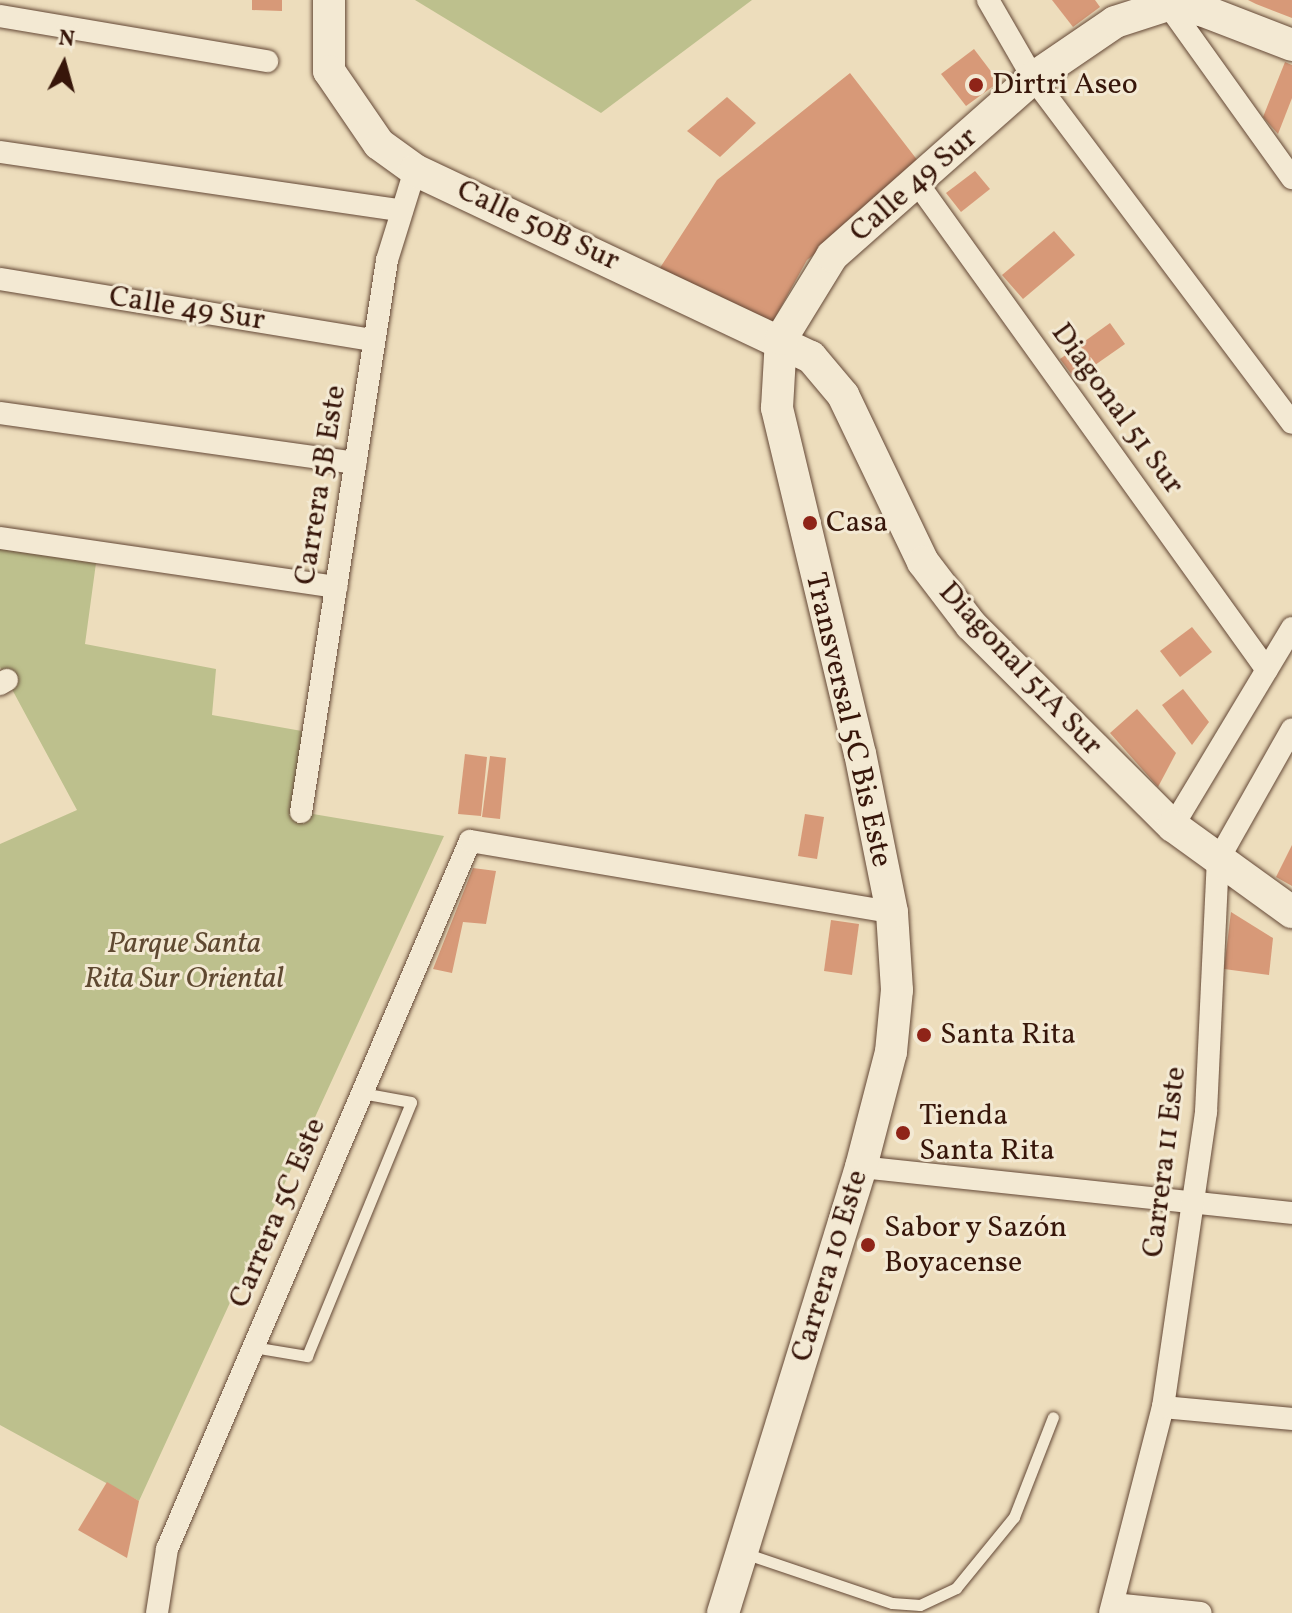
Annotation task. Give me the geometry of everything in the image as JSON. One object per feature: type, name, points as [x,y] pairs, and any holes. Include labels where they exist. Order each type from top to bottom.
[{"type":"street","name":"Calle 50B Sur","points":[[329,0],[329,71],[360,122],[415,170],[781,339]]},
{"type":"street","points":[[988,0],[1033,78],[1292,423]]},
{"type":"street","points":[[1168,5],[1292,178]]},
{"type":"street","name":"Calle 49 Sur","points":[[781,339],[818,272],[1033,78],[1115,22],[1168,5],[1204,11],[1292,45]]},
{"type":"street","points":[[0,16],[267,61]]},
{"type":"street","points":[[0,152],[402,211]]},
{"type":"street","name":"Carrera 5B Este","points":[[301,812],[374,340],[402,211],[415,170]]},
{"type":"street","name":"Diagonal 51 Sur","points":[[918,184],[1267,670]]},
{"type":"street","name":"Calle 49 Sur","points":[[0,279],[374,340]]},
{"type":"street","name":"Diagonal 51A Sur","points":[[781,339],[834,381],[903,528],[945,595],[1173,826],[1292,912]]},
{"type":"street","name":"Transversal 5C Bis Este","points":[[781,339],[775,391],[790,476],[892,912]]},
{"type":"street","points":[[0,413],[355,463]]},
{"type":"street","points":[[0,538],[336,587]]},
{"type":"street","points":[[1173,826],[1292,628]]},
{"type":"street","name":"Carrera 11 Este","points":[[1112,1608],[1163,1407],[1206,1112],[1218,860],[1292,729]]},
{"type":"street","name":"Carrera 5C Este","points":[[157,1613],[160,1569],[470,841],[892,912]]},
{"type":"street","name":"Carrera 10 Este","points":[[723,1613],[861,1167],[894,1025],[892,912]]},
{"type":"street","points":[[861,1167],[1292,1213]]},
{"type":"street","points":[[1163,1407],[1292,1419]]},
{"type":"street","points":[[1112,1608],[1201,1613]]},
{"type":"lane","points":[[253,1347],[307,1356],[411,1102],[362,1093]]},
{"type":"lane","points":[[742,1552],[892,1603],[920,1605],[956,1588],[1014,1517],[1053,1417]]},
{"type":"green space","points":[[415,0],[752,0],[601,113]]},
{"type":"green space","name":"Parque Santa Rita Sur Oriental","points":[[0,549],[96,563],[85,644],[216,669],[212,715],[313,733],[301,812],[444,836],[139,1501],[0,1425],[0,844],[77,810],[0,667]]},
{"type":"building","points":[[252,0],[282,0],[282,11],[252,10]]},
{"type":"building","points":[[1052,0],[1095,0],[1100,7],[1073,27]]},
{"type":"building","points":[[1248,0],[1292,0],[1292,18],[1256,4]]},
{"type":"building","points":[[974,49],[999,82],[966,106],[941,74]]},
{"type":"building","points":[[1285,62],[1292,65],[1292,98],[1278,134],[1263,117]]},
{"type":"building","points":[[850,73],[925,170],[807,260],[771,325],[656,274],[717,180]]},
{"type":"building","points":[[727,97],[756,123],[720,157],[687,131]]},
{"type":"building","points":[[975,171],[990,189],[961,212],[946,193]]},
{"type":"building","points":[[1054,231],[1075,255],[1023,299],[1002,275]]},
{"type":"building","points":[[1110,323],[1125,344],[1075,379],[1060,359]]},
{"type":"building","points":[[1192,627],[1212,652],[1180,677],[1160,651]]},
{"type":"building","points":[[1183,689],[1209,722],[1192,745],[1162,705]]},
{"type":"building","points":[[1137,709],[1176,753],[1158,787],[1110,733]]},
{"type":"building","points":[[465,754],[487,757],[481,816],[458,814]]},
{"type":"building","points":[[490,756],[506,758],[500,819],[482,817]]},
{"type":"building","points":[[805,814],[824,817],[817,859],[798,856]]},
{"type":"building","points":[[1292,845],[1292,886],[1276,877]]},
{"type":"building","points":[[473,868],[496,871],[486,924],[463,922],[452,973],[433,969]]},
{"type":"building","points":[[1231,912],[1273,938],[1269,975],[1224,969]]},
{"type":"building","points":[[831,920],[859,924],[852,975],[824,971]]},
{"type":"building","points":[[107,1482],[139,1501],[127,1558],[78,1530]]},
{"type":"place","name":"Dirtri Aseo","points":[[976,85]]},
{"type":"place","name":"Casa","points":[[810,523]]},
{"type":"place","name":"Santa Rita","points":[[924,1035]]},
{"type":"place","name":"Tienda Santa Rita","points":[[903,1133]]},
{"type":"place","name":"Sabor y Sazón Boyacense","points":[[868,1245]]}]
